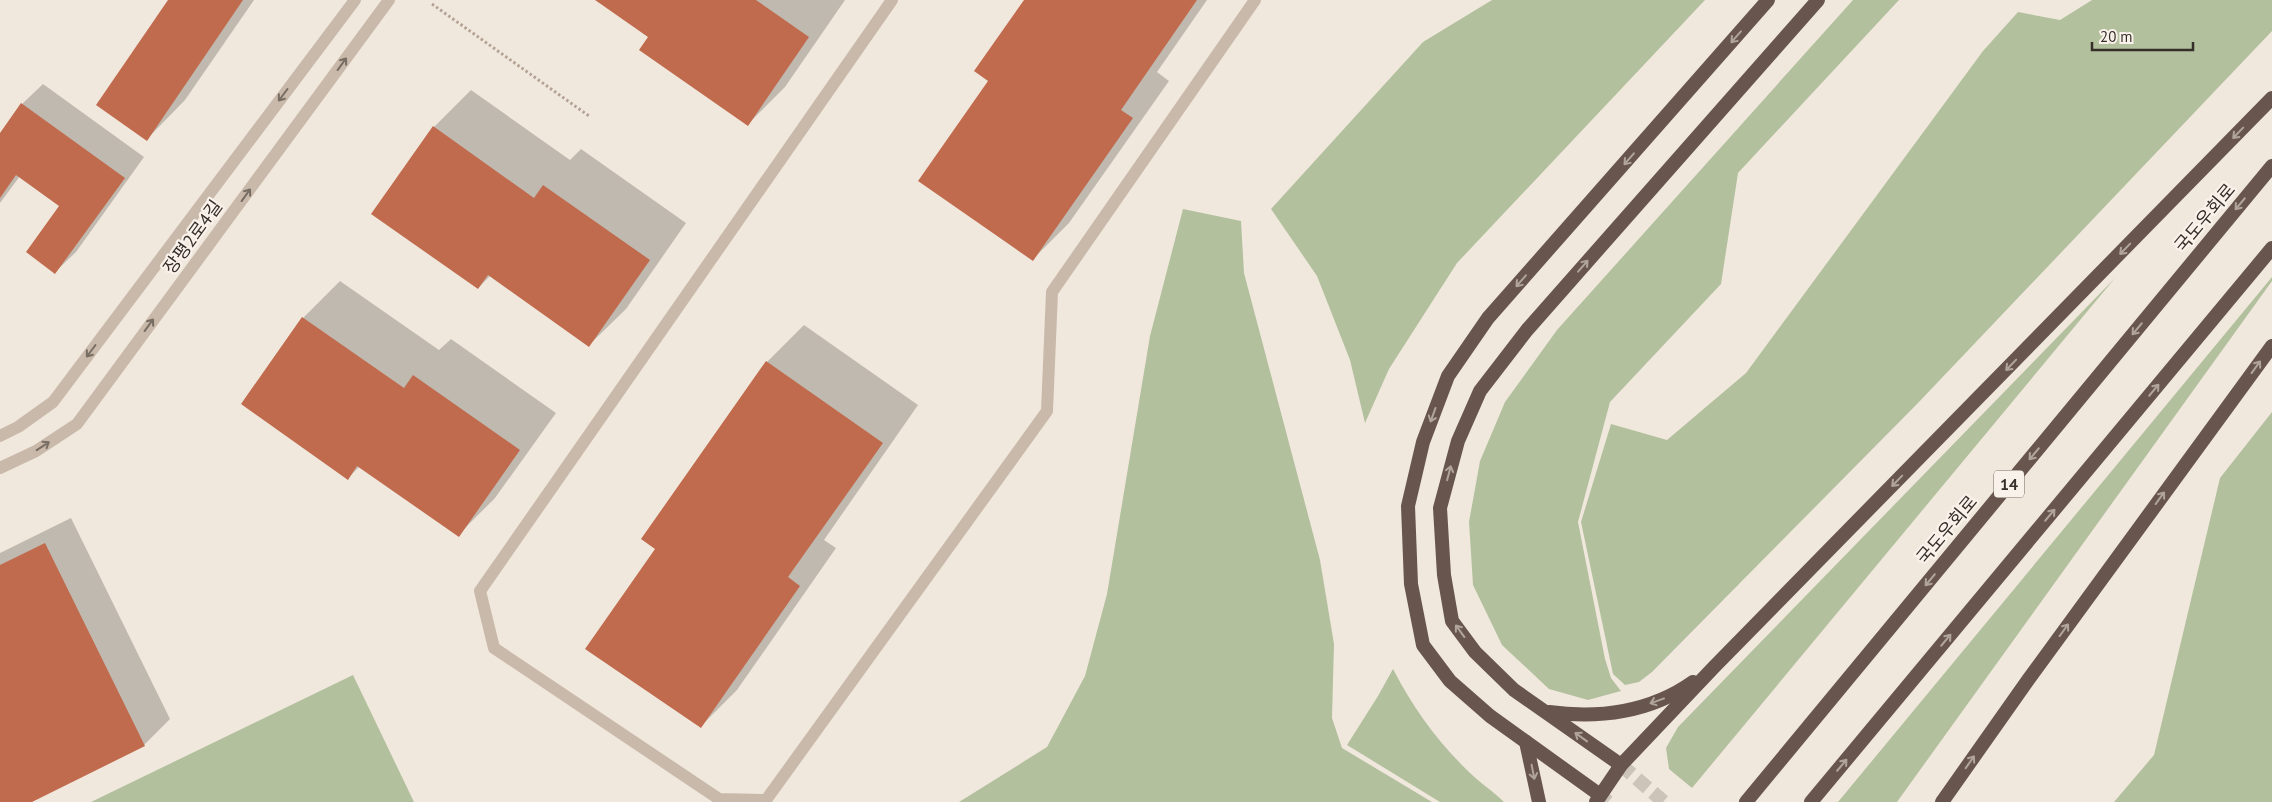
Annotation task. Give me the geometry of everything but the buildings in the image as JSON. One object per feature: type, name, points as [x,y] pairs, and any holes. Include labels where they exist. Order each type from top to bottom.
[{"type":"highway","points":[[1768,0],[1488,318],[1448,376],[1424,442],[1408,506],[1411,584],[1423,645],[1450,681],[1490,716],[1598,799],[1621,765],[1714,667],[2272,98]]},
{"type":"highway","points":[[1621,765],[1514,690],[1475,652],[1452,621],[1444,576],[1440,508],[1458,442],[1480,391],[1527,330],[1818,0]]},
{"type":"highway","name":"국도우회로","points":[[1746,802],[2272,166]]},
{"type":"highway","points":[[1811,802],[2272,248]]},
{"type":"highway","points":[[1942,802],[2056,641],[2272,346]]},
{"type":"highway","points":[[1546,712],[1593,715],[1636,708],[1682,690],[1714,667]]},
{"type":"highway","points":[[1526,742],[1540,802]]},
{"type":"street","name":"장평2로4길","points":[[0,436],[18,427],[52,402],[355,0]]},
{"type":"street","name":"장평2로4길","points":[[0,468],[36,450],[77,424],[389,0]]},
{"type":"street","points":[[892,0],[480,591],[494,648],[719,799],[766,800],[1047,411],[1052,292],[1255,0]]},
{"type":"path","points":[[432,4],[589,116]]},
{"type":"green space","points":[[1492,0],[1705,0],[1457,263],[1389,369],[1365,423],[1350,360],[1317,276],[1271,209],[1423,42]]},
{"type":"green space","points":[[1853,0],[1899,0],[1738,173],[1721,284],[1610,402],[1578,522],[1605,659],[1611,678],[1621,691],[1588,700],[1549,689],[1502,645],[1473,585],[1469,522],[1480,461],[1505,402],[1557,330]]},
{"type":"green space","points":[[2092,0],[2272,0],[2272,31],[1918,403],[1652,672],[1639,682],[1625,685],[1613,674],[1581,522],[1611,424],[1667,440],[1746,373],[1983,51],[2018,12],[2060,20]]},
{"type":"green space","points":[[1183,209],[1241,221],[1244,273],[1320,560],[1334,644],[1332,718],[1342,748],[1432,802],[959,802],[1047,747],[1085,676],[1107,594],[1150,336]]},
{"type":"green space","points":[[2272,277],[2272,281],[1897,802],[1838,802]]},
{"type":"green space","points":[[2115,278],[1692,788],[1669,769],[1666,748],[1678,727]]},
{"type":"green space","points":[[2272,412],[2272,802],[2114,802],[2154,755],[2220,478]]},
{"type":"green space","points":[[1393,669],[1409,697],[1436,736],[1469,772],[1504,802],[1440,802],[1347,745]]},
{"type":"green space","points":[[353,675],[414,802],[91,802]]},
{"type":"tunnel","points":[[1621,765],[1664,802]]},
{"type":"tunnel","points":[[1600,795],[1608,802]]}]
